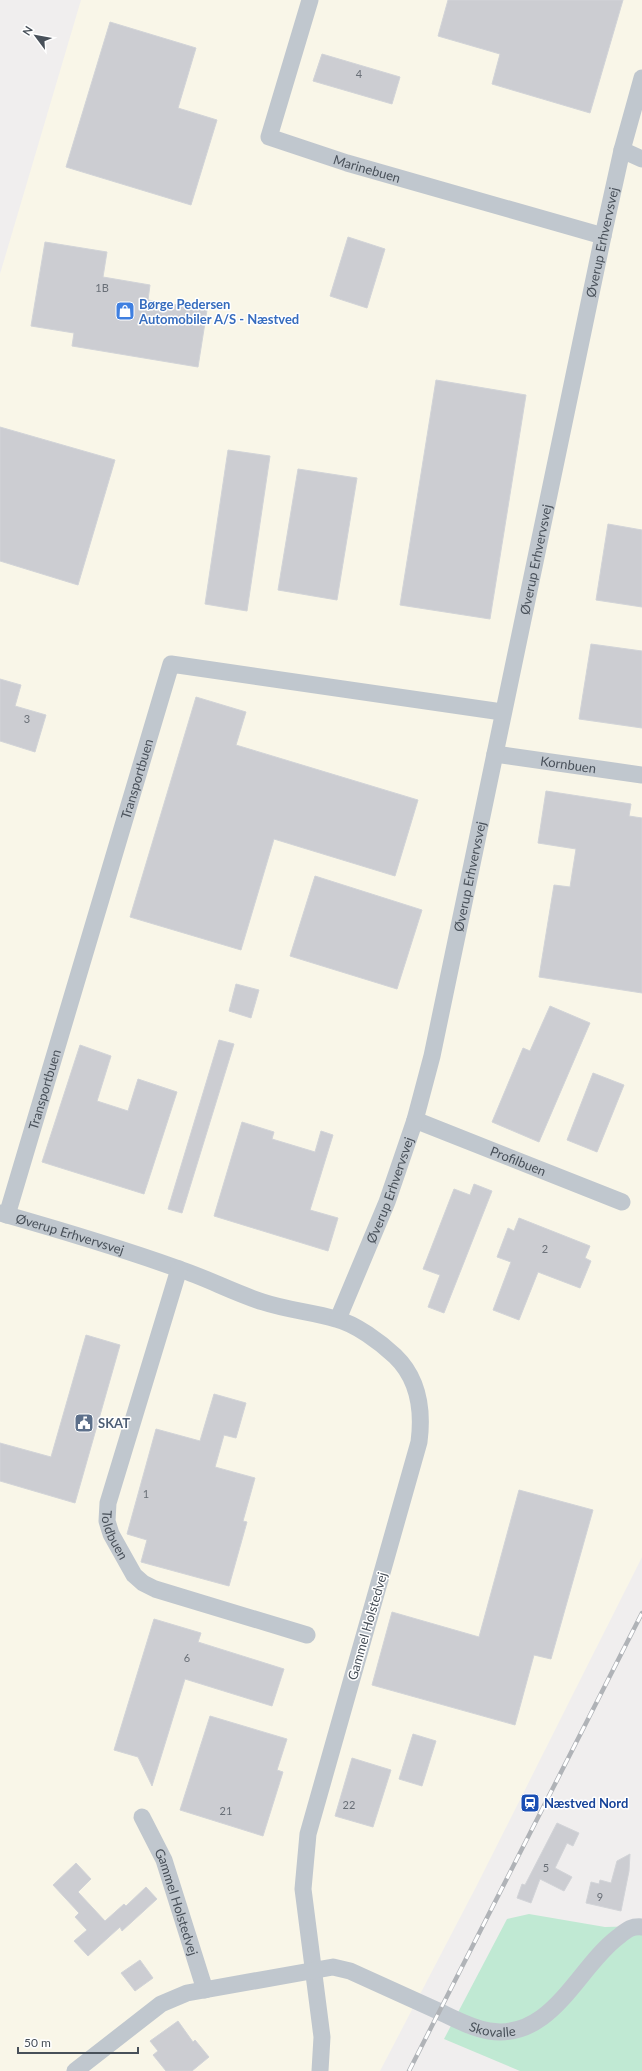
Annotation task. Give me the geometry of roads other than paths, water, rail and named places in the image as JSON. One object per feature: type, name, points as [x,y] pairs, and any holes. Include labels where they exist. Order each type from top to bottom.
[{"type":"street","name":"Marinebuen","points":[[310,0],[270,137],[354,165],[603,236]]},
{"type":"street","name":"Øverup Erhvervsvej","points":[[4,1214],[179,1269],[263,1302],[338,1319],[388,1202],[415,1120],[432,1056],[495,754],[502,712],[603,236],[622,150],[642,78]]},
{"type":"street","points":[[622,150],[642,159]]},
{"type":"street","name":"Transportbuen","points":[[4,1214],[171,664],[502,712]]},
{"type":"street","name":"Kornbuen","points":[[495,754],[642,775]]},
{"type":"street","name":"Profilbuen","points":[[415,1120],[622,1202]]},
{"type":"street","name":"Toldbuen","points":[[179,1269],[108,1503],[107,1522],[111,1534],[134,1575],[143,1583],[155,1589],[307,1635]]},
{"type":"street","name":"Gammel Holstedvej","points":[[320,2071],[322,2037],[303,1889],[308,1834],[417,1450],[421,1421],[420,1404],[415,1386],[407,1371],[396,1357],[369,1335],[338,1319]]},
{"type":"street","name":"Gammel Holstedvej","points":[[142,1817],[164,1860],[205,1990]]},
{"type":"street","name":"Skovalle","points":[[314,1970],[333,1968],[350,1971],[466,2024],[490,2031],[511,2031],[535,2023],[555,2007],[608,1945],[632,1926],[642,1927]]},
{"type":"street","points":[[75,2071],[161,2004],[187,1993],[314,1970]]},
{"type":"railway","points":[[409,2071],[642,1613]]},
{"type":"place","name":"Børge Pedersen Automobiler A/S - Næstved","points":[[125,311]]},
{"type":"place","name":"SKAT","points":[[84,1423]]},
{"type":"place","name":"Næstved Nord","points":[[530,1803]]}]
